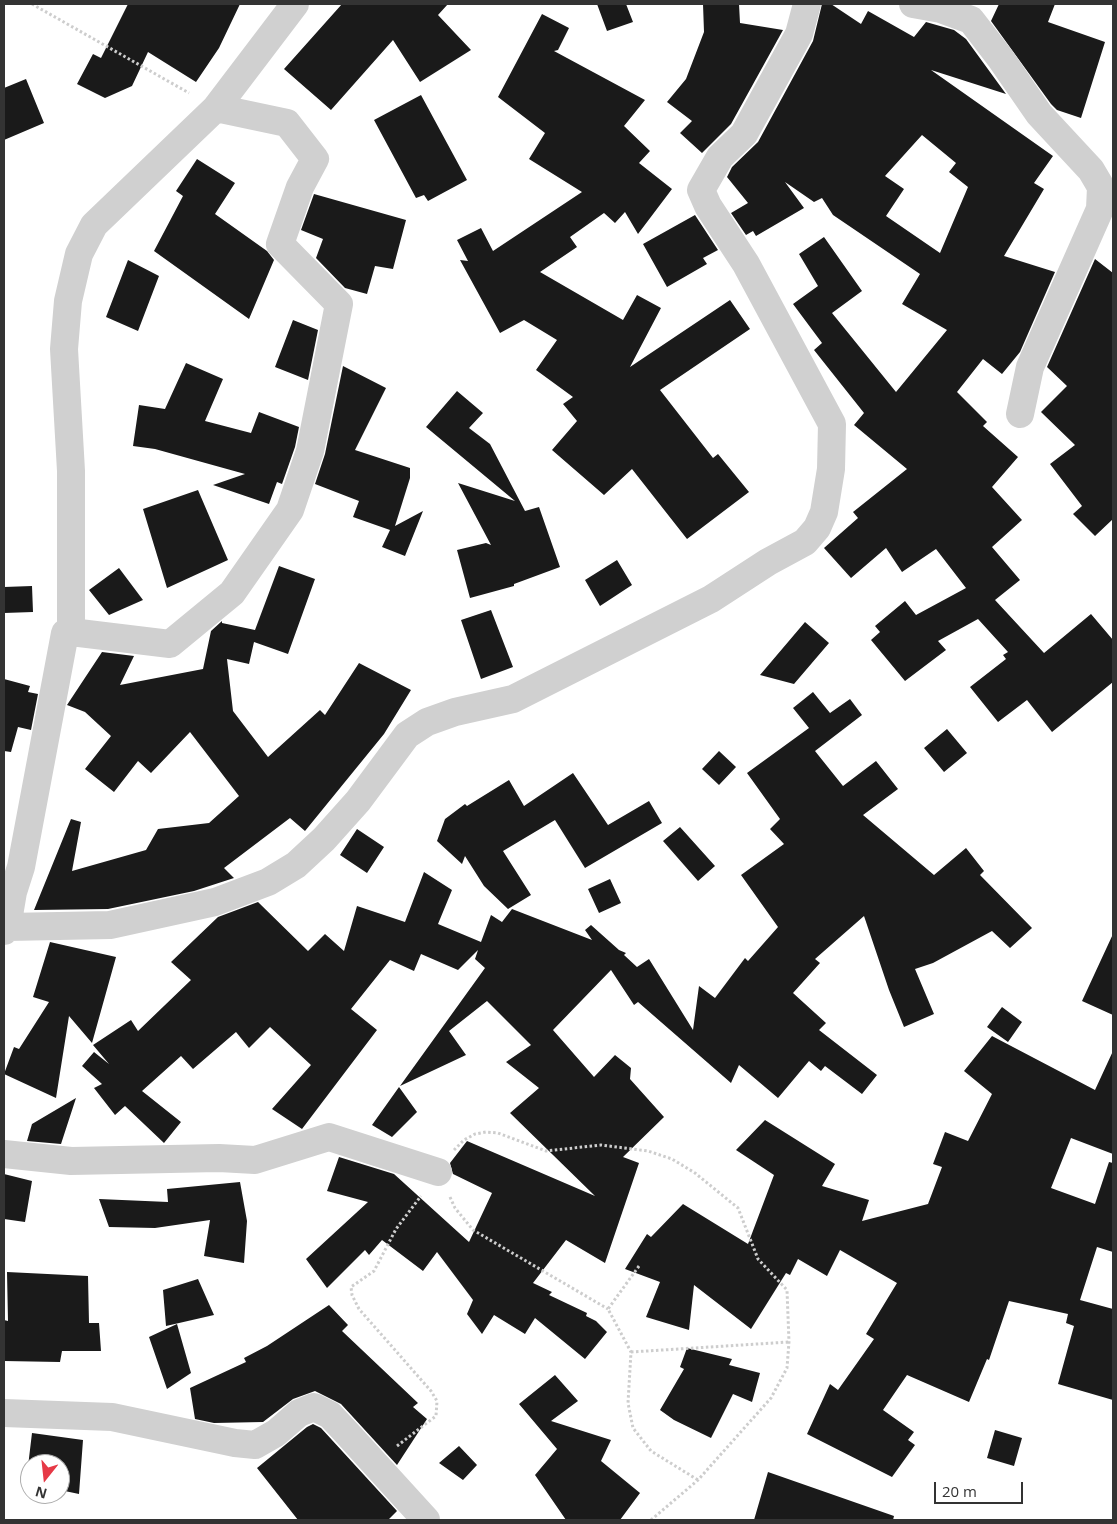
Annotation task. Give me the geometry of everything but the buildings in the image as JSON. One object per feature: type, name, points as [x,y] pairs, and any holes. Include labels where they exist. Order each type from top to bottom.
[{"type":"street","points":[[71,632],[71,471],[64,349],[68,302],[75,268],[94,225],[216,108],[296,4]]},
{"type":"street","points":[[216,108],[287,123],[315,159],[300,187],[280,244],[339,304],[310,451],[290,510],[232,593],[170,644],[71,632],[65,633],[21,866],[5,929],[110,926],[215,902],[268,882],[296,864],[324,838],[358,801],[407,735],[427,722],[455,712],[513,699],[712,599],[768,562],[805,542],[817,528],[824,512],[831,469],[832,424],[746,264],[708,206],[701,190],[720,157],[744,134],[799,34],[807,4]]},
{"type":"street","points":[[913,4],[977,12],[1002,59],[1039,114],[1091,170],[1101,187],[1100,209],[1030,366],[1020,414]]},
{"type":"street","points":[[4,1154],[71,1161],[219,1158],[255,1160],[329,1137],[438,1172]]},
{"type":"street","points":[[4,1413],[112,1416],[235,1443],[255,1445],[276,1433],[299,1413],[314,1407],[330,1415],[426,1520]]},
{"type":"path","points":[[32,4],[216,108]]},
{"type":"path","points":[[475,1134],[486,1132],[498,1133],[546,1151],[601,1145],[648,1151],[672,1159],[695,1173],[738,1208],[758,1259],[787,1290],[789,1342],[787,1368],[771,1398],[698,1480],[651,1520]]},
{"type":"path","points":[[375,1464],[436,1416],[437,1400],[423,1380],[359,1309],[351,1287],[361,1277],[374,1271],[396,1229],[438,1172],[455,1208],[473,1230],[608,1309],[631,1352],[628,1403],[633,1428],[651,1451],[698,1480]]},
{"type":"path","points":[[608,1309],[639,1266]]},
{"type":"path","points":[[631,1352],[789,1342]]}]
